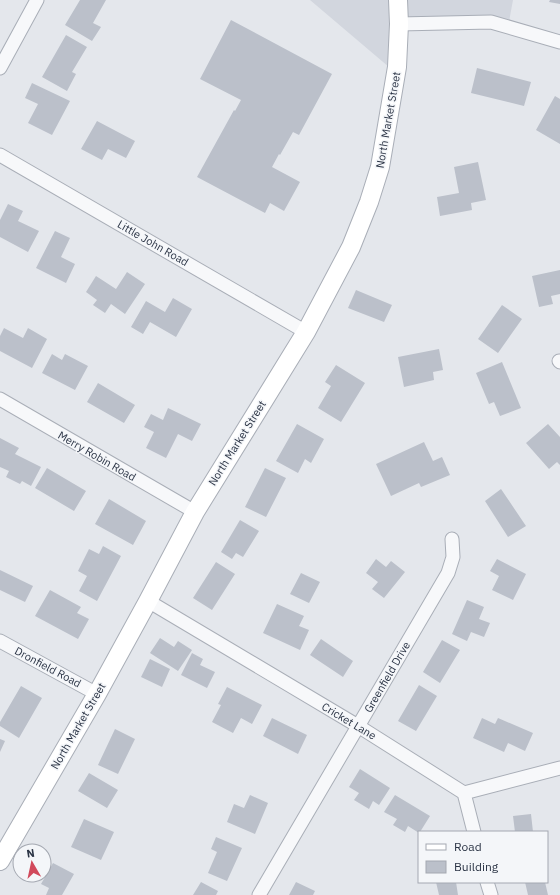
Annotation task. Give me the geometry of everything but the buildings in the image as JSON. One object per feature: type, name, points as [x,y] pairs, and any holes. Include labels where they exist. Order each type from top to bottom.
[{"type":"street","points":[[0,68],[37,0]]},
{"type":"street","name":"North Market Street","points":[[0,861],[97,694],[195,512],[306,332],[351,247],[380,167],[397,67],[399,24],[398,0]]},
{"type":"street","points":[[399,24],[491,22],[560,42]]},
{"type":"street","name":"Little John Road","points":[[0,155],[306,332]]},
{"type":"street","name":"Merry Robin Road","points":[[0,399],[195,512]]},
{"type":"street","name":"Greenfield Drive","points":[[259,895],[448,573],[453,557],[452,539]]},
{"type":"street","name":"Cricket Lane","points":[[148,601],[358,726],[464,793]]},
{"type":"street","name":"Dronfield Road","points":[[0,641],[97,694]]},
{"type":"street","points":[[474,831],[464,793],[560,768]]},
{"type":"street","points":[[487,883],[491,895]]},
{"type":"shaded area","points":[[310,0],[513,0],[508,27],[399,24],[396,73]]}]
